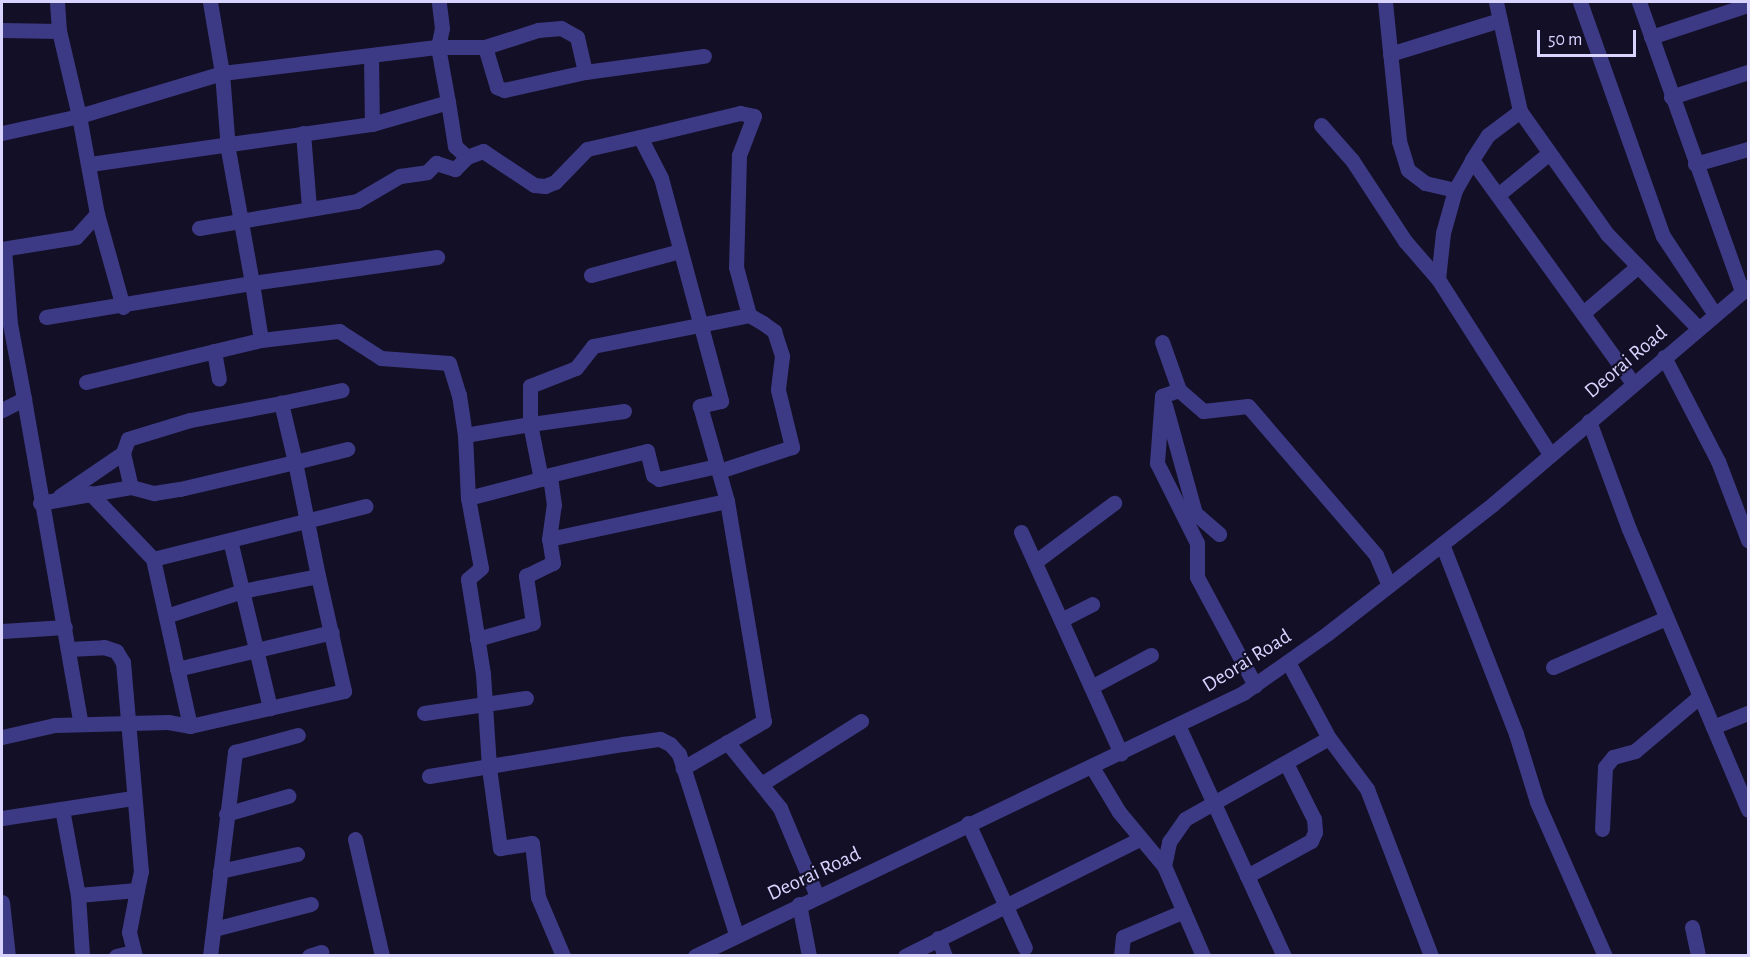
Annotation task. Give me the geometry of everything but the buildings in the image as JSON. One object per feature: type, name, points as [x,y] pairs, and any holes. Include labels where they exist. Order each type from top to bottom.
[{"type":"street","points":[[57,2],[59,31],[90,164],[97,214],[123,307]]},
{"type":"street","points":[[210,2],[222,73],[227,143],[261,340]]},
{"type":"street","points":[[439,2],[442,28],[438,47],[455,146],[467,156]]},
{"type":"street","points":[[1385,2],[1399,141],[1408,170],[1425,183],[1455,190]]},
{"type":"street","points":[[1496,2],[1520,111],[1548,154],[1607,234],[1698,328]]},
{"type":"street","points":[[1580,2],[1663,236],[1714,313]]},
{"type":"street","points":[[1640,2],[1695,164],[1745,289]]},
{"type":"street","points":[[1651,38],[1749,4]]},
{"type":"street","points":[[1390,54],[1500,20]]},
{"type":"street","points":[[2,133],[79,116],[222,73],[438,47],[485,47],[538,30],[561,28],[577,37],[585,72]]},
{"type":"street","points":[[2,30],[59,31]]},
{"type":"street","points":[[485,47],[496,87],[504,90],[585,72],[704,56]]},
{"type":"street","points":[[371,56],[372,124]]},
{"type":"street","points":[[1671,97],[1749,72]]},
{"type":"street","points":[[90,164],[372,124],[448,102]]},
{"type":"street","points":[[1438,279],[1443,233],[1455,190],[1488,135],[1520,111]]},
{"type":"street","points":[[200,228],[357,201],[400,176],[427,172],[436,163],[455,169],[467,156],[483,151],[512,172],[545,186],[555,182],[587,149],[740,113],[754,116],[739,155],[736,267],[749,315]]},
{"type":"street","points":[[1321,125],[1352,160],[1405,241],[1438,279],[1550,454]]},
{"type":"street","points":[[303,133],[309,208]]},
{"type":"street","points":[[640,137],[661,178],[722,401],[700,406],[727,501],[764,721],[683,768]]},
{"type":"street","points":[[1695,164],[1749,149]]},
{"type":"street","points":[[1499,194],[1548,154]]},
{"type":"street","points":[[1472,160],[1499,194],[1633,383]]},
{"type":"street","points":[[81,724],[48,501],[8,340],[3,249],[76,237],[97,214]]},
{"type":"street","points":[[591,275],[680,252]]},
{"type":"street","points":[[46,317],[123,307],[252,283],[437,257]]},
{"type":"street","points":[[1583,313],[1637,267]]},
{"type":"street","name":"Deorai Road","points":[[694,956],[968,823],[1121,753],[1255,685],[1442,544],[1745,289]]},
{"type":"street","points":[[468,498],[545,477],[647,451],[653,475],[659,479],[718,469],[792,447],[778,390],[782,356],[774,331],[749,315],[700,322],[593,346],[576,368],[530,386],[530,423],[545,477],[554,505],[549,539],[553,566],[528,572],[526,576],[534,623],[477,639]]},
{"type":"street","points":[[86,382],[261,340],[339,331],[381,358],[449,363],[459,395],[465,435],[468,498],[481,568],[468,579],[485,703],[489,768],[500,848],[532,843],[538,897],[563,956]]},
{"type":"street","points":[[1162,342],[1179,390],[1203,411],[1248,406],[1376,555],[1389,585]]},
{"type":"street","points":[[214,351],[219,379]]},
{"type":"street","points":[[1664,357],[1718,461],[1749,540]]},
{"type":"street","points":[[131,488],[123,453],[128,440],[170,426],[342,390]]},
{"type":"street","points":[[1162,396],[1179,390]]},
{"type":"street","points":[[1162,396],[1195,513],[1219,534]]},
{"type":"street","points":[[1162,396],[1157,463],[1197,543],[1197,577],[1255,685]]},
{"type":"street","points":[[2,410],[24,399]]},
{"type":"street","points":[[2,736],[81,724],[128,723],[190,726],[344,691],[281,403]]},
{"type":"street","points":[[465,435],[530,423],[624,411]]},
{"type":"street","points":[[1588,421],[1699,697],[1745,791],[1749,810]]},
{"type":"street","points":[[48,501],[131,488],[154,493],[347,449]]},
{"type":"street","points":[[48,501],[123,453]]},
{"type":"street","points":[[90,493],[153,559],[190,726]]},
{"type":"street","points":[[549,539],[727,501]]},
{"type":"street","points":[[1035,562],[1114,503]]},
{"type":"street","points":[[153,559],[365,506]]},
{"type":"street","points":[[1022,532],[1121,753]]},
{"type":"street","points":[[230,540],[270,708]]},
{"type":"street","points":[[1442,544],[1516,734],[1537,802],[1605,956]]},
{"type":"street","points":[[166,616],[242,591],[318,576]]},
{"type":"street","points":[[1061,620],[1092,604]]},
{"type":"street","points":[[1553,667],[1666,618]]},
{"type":"street","points":[[2,631],[65,627]]},
{"type":"street","points":[[177,669],[332,632]]},
{"type":"street","points":[[69,649],[104,647],[116,651],[123,662],[132,798],[141,871],[129,932],[134,954],[116,956]]},
{"type":"street","points":[[1091,687],[1151,655]]},
{"type":"street","points":[[1288,662],[1329,738],[1367,789],[1431,956]]},
{"type":"street","points":[[1602,830],[1605,767],[1613,757],[1635,751],[1699,697]]},
{"type":"street","points":[[424,713],[526,698]]},
{"type":"street","points":[[1713,727],[1749,713]]},
{"type":"street","points":[[764,783],[861,721]]},
{"type":"street","points":[[1178,725],[1284,956]]},
{"type":"street","points":[[210,956],[226,814],[236,752],[298,735]]},
{"type":"street","points":[[1164,866],[1169,842],[1185,819],[1329,738]]},
{"type":"street","points":[[429,776],[660,739],[679,754],[736,934]]},
{"type":"street","points":[[727,742],[764,783],[788,824],[817,896]]},
{"type":"street","points":[[1247,876],[1311,841],[1315,832],[1314,819],[1286,763]]},
{"type":"street","points":[[1092,767],[1140,839],[1164,866],[1203,956]]},
{"type":"street","points":[[226,814],[288,796]]},
{"type":"street","points":[[2,818],[132,798]]},
{"type":"street","points":[[62,809],[78,895],[82,956]]},
{"type":"street","points":[[968,823],[1024,948]]},
{"type":"street","points":[[355,839],[382,956]]},
{"type":"street","points":[[905,956],[1140,839]]},
{"type":"street","points":[[220,871],[297,854]]},
{"type":"street","points":[[78,895],[137,890]]},
{"type":"street","points":[[2,902],[8,956]]},
{"type":"street","points":[[214,928],[311,904]]},
{"type":"street","points":[[799,904],[809,956]]},
{"type":"street","points":[[1121,956],[1123,937],[1185,911]]},
{"type":"street","points":[[1692,927],[1698,956]]},
{"type":"street","points":[[938,938],[945,956]]}]
